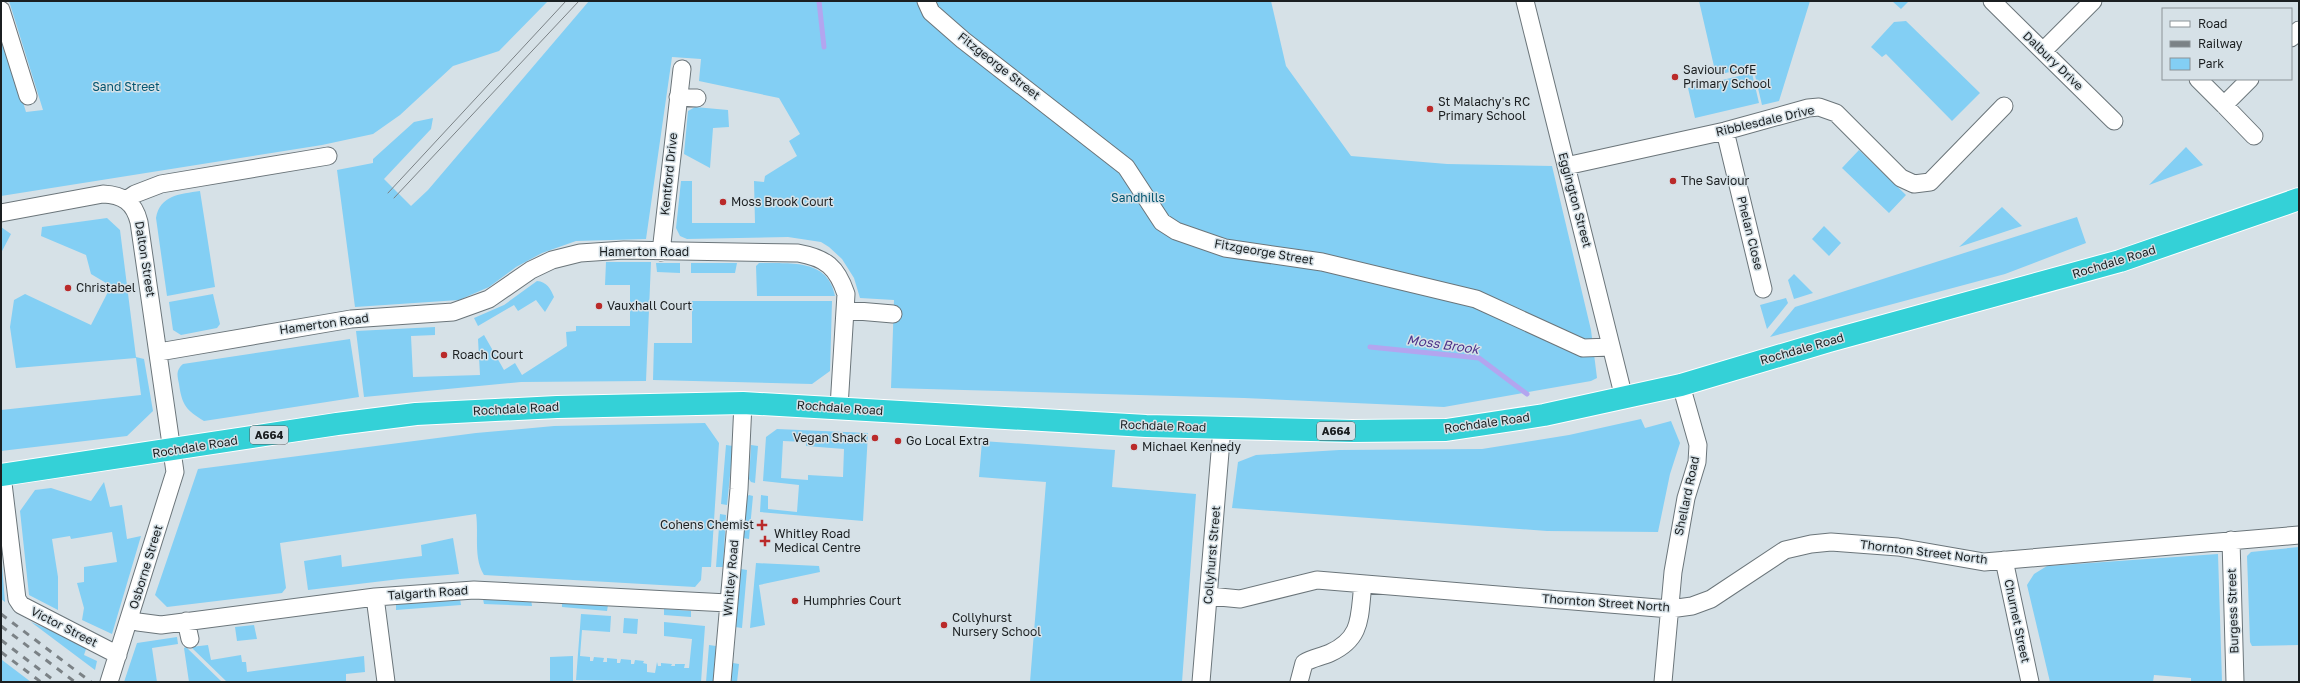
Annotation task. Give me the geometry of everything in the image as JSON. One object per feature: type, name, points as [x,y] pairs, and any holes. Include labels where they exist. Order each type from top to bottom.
[{"type":"highway","name":"Rochdale Road","points":[[2,475],[337,424],[416,414],[562,407],[743,403],[1146,426],[1446,430],[1544,415],[1681,385],[1829,341],[2002,295],[2120,261],[2299,199]]},
{"type":"street","name":"Fitzgeorge Street","points":[[926,1],[931,12],[964,40],[1126,167],[1162,222],[1176,232],[1225,248],[1322,262],[1476,299],[1583,348],[1611,347]]},
{"type":"street","name":"Eggington Street","points":[[1525,1],[1624,398]]},
{"type":"street","name":"Dalbury Drive","points":[[1992,1],[2114,121]]},
{"type":"street","points":[[2043,52],[2093,1]]},
{"type":"street","points":[[1,10],[28,96]]},
{"type":"street","name":"Kentford Drive","points":[[661,252],[682,69]]},
{"type":"street","points":[[2199,80],[2254,136]]},
{"type":"street","points":[[2224,105],[2249,80]]},
{"type":"street","points":[[678,97],[696,98]]},
{"type":"street","name":"Ribblesdale Drive","points":[[1566,166],[1725,131],[1808,108],[1819,107],[1836,113],[1901,178],[1914,184],[1930,182],[2004,106]]},
{"type":"street","name":"Phelan Close","points":[[1725,131],[1763,289]]},
{"type":"street","points":[[1,213],[103,194],[116,195],[126,200],[135,194],[161,184],[328,156]]},
{"type":"street","name":"Dalton Street","points":[[126,200],[136,210],[139,222],[172,450]]},
{"type":"street","name":"Hamerton Road","points":[[159,352],[351,319],[453,312],[489,299],[531,270],[552,260],[580,252],[624,250],[661,252],[798,253],[816,256],[835,271],[841,280],[846,294],[839,408]]},
{"type":"street","points":[[846,310],[894,314]]},
{"type":"street","name":"Shellard Road","points":[[1663,682],[1673,572],[1680,526],[1697,456],[1698,445],[1681,385]]},
{"type":"street","name":"Whitley Road","points":[[722,682],[739,489],[743,403]]},
{"type":"street","name":"Collyhurst Street","points":[[1201,682],[1222,428]]},
{"type":"street","name":"Osborne Street","points":[[109,682],[175,472],[172,450]]},
{"type":"street","name":"Victor Street","points":[[2,475],[17,599],[21,605],[118,655]]},
{"type":"street","name":"Thornton Street North","points":[[1209,596],[1240,599],[1316,580],[1670,608],[1692,606],[1710,599],[1785,550],[1812,544],[1831,542],[1898,547],[1984,562],[2299,535]]},
{"type":"street","name":"Burgess Street","points":[[2231,540],[2235,682]]},
{"type":"street","name":"Churnet Street","points":[[2004,560],[2030,682]]},
{"type":"street","points":[[1299,682],[1304,663],[1340,648],[1348,643],[1355,634],[1358,627],[1363,584]]},
{"type":"street","name":"Talgarth Road","points":[[130,619],[138,622],[161,625],[375,597],[474,590],[728,603]]},
{"type":"street","points":[[375,597],[386,682]]},
{"type":"street","points":[[186,621],[190,639]]},
{"type":"green space","name":"Sand Street","points":[[9,1],[548,1],[499,51],[453,66],[400,115],[373,134],[322,145],[1,196],[1,31],[26,112],[43,110]]},
{"type":"green space","name":"Sandhills","points":[[589,1],[1271,1],[1286,66],[1351,156],[1447,164],[1552,166],[1591,330],[1597,378],[1591,381],[1444,407],[1244,398],[891,388],[894,300],[860,298],[854,278],[842,259],[829,247],[821,242],[788,237],[687,239],[680,236],[676,228],[681,181],[692,181],[692,223],[755,223],[754,181],[764,182],[765,176],[797,156],[789,141],[800,134],[779,98],[699,81],[701,59],[672,57],[646,239],[576,241],[542,253],[516,267],[489,287],[459,300],[355,307],[337,170],[373,163],[373,159],[414,122],[433,118],[431,129],[384,179],[411,206],[428,190]]},
{"type":"green space","points":[[1699,1],[1810,1],[1779,101],[1762,105],[1753,67],[1716,75]]},
{"type":"green space","points":[[1892,1],[1909,1],[1901,9]]},
{"type":"green space","points":[[1906,21],[1980,93],[1952,121],[1886,54],[1882,57],[1871,47],[1894,22]]},
{"type":"green space","points":[[1752,73],[1759,103],[1695,118],[1688,88]]},
{"type":"green space","points":[[695,107],[728,110],[729,127],[713,128],[710,168],[684,154],[688,111]]},
{"type":"green space","points":[[2186,147],[2203,165],[2149,185]]},
{"type":"green space","points":[[1859,150],[1906,195],[1889,213],[1842,168]]},
{"type":"green space","points":[[200,191],[215,287],[167,296],[156,218],[158,210],[166,200],[172,197]]},
{"type":"green space","points":[[2002,207],[2022,226],[1959,247]]},
{"type":"green space","points":[[2077,217],[2086,243],[2005,274],[1770,337],[1795,307]]},
{"type":"green space","points":[[107,218],[120,230],[136,357],[144,359],[153,411],[127,436],[1,451],[1,410],[141,395],[136,358],[16,368],[10,327],[14,300],[25,294],[91,325],[111,286],[91,274],[86,255],[41,236],[42,227]]},
{"type":"green space","points":[[1824,226],[1841,243],[1829,256],[1812,239]]},
{"type":"green space","points":[[1,227],[11,234],[1,253]]},
{"type":"green space","points":[[606,262],[651,262],[646,381],[521,382],[364,397],[356,331],[435,327],[435,335],[411,336],[413,377],[480,375],[478,339],[484,335],[504,370],[515,363],[522,375],[567,346],[566,332],[576,331],[576,326],[630,326],[630,285],[605,285]]},
{"type":"green space","points":[[656,263],[680,263],[680,273],[657,272]]},
{"type":"green space","points":[[691,263],[737,263],[735,273],[691,273]]},
{"type":"green space","points":[[759,263],[794,264],[816,269],[824,275],[831,284],[835,296],[757,296],[756,266]]},
{"type":"green space","points":[[1794,274],[1813,293],[1794,299],[1788,280]]},
{"type":"green space","points":[[537,281],[548,286],[554,297],[545,312],[536,300],[518,311],[514,305],[478,326],[474,318],[504,305]]},
{"type":"green space","points":[[213,294],[220,324],[217,328],[181,335],[173,330],[169,302]]},
{"type":"green space","points":[[1786,298],[1788,303],[1767,329],[1760,305]]},
{"type":"green space","points":[[692,301],[832,301],[830,371],[812,384],[653,380],[654,343],[692,343]]},
{"type":"green space","points":[[350,339],[359,397],[204,421],[193,414],[183,402],[178,373],[179,368],[183,364]]},
{"type":"green space","points":[[1641,419],[1645,428],[1671,421],[1680,443],[1670,474],[1658,532],[1547,531],[1232,508],[1238,462],[1256,455],[1339,450],[1482,449],[1569,435]]},
{"type":"green space","points":[[705,423],[719,443],[711,567],[702,567],[701,580],[695,587],[484,575],[477,553],[476,514],[280,543],[286,588],[282,593],[167,607],[155,595],[198,469],[476,433],[554,426]]},
{"type":"green space","points":[[777,429],[868,433],[863,521],[760,512],[761,495],[768,496],[768,509],[797,512],[799,485],[763,481],[766,437]],"holes":[[[783,441],[806,442],[806,446],[844,449],[843,477],[808,475],[808,480],[781,478]]]},
{"type":"green space","points":[[982,441],[1115,450],[1112,487],[1196,494],[1182,682],[1030,682],[1046,482],[979,477]]},
{"type":"green space","points":[[726,445],[733,446],[727,505],[721,504]]},
{"type":"green space","points":[[751,445],[758,446],[755,483],[751,482],[749,479]]},
{"type":"green space","points":[[104,482],[110,507],[122,505],[127,539],[141,536],[112,634],[82,620],[84,608],[77,583],[84,582],[84,567],[117,562],[112,532],[71,539],[70,536],[52,539],[58,577],[58,610],[29,595],[20,511],[35,490],[51,488],[91,501]]},
{"type":"green space","points":[[749,495],[753,496],[749,539],[743,538],[746,497]]},
{"type":"green space","points":[[720,514],[726,515],[723,567],[716,567]]},
{"type":"green space","points":[[453,538],[459,574],[400,579],[308,590],[304,561],[341,555],[342,567],[422,556],[421,545]]},
{"type":"green space","points":[[2299,547],[2299,645],[2252,646],[2250,642],[2247,556],[2251,552]]},
{"type":"green space","points":[[1,553],[5,602],[1,599]]},
{"type":"green space","points":[[2218,554],[2222,682],[2191,682],[2191,678],[2154,675],[2153,682],[2050,682],[2027,585],[2034,574],[2047,566]]},
{"type":"green space","points":[[756,563],[819,566],[820,572],[759,585],[765,625],[750,628]]},
{"type":"green space","points":[[741,569],[747,570],[742,628],[735,627]]},
{"type":"green space","points":[[460,599],[461,605],[396,610],[396,604]]},
{"type":"green space","points":[[483,599],[531,599],[532,606],[484,604]]},
{"type":"green space","points":[[562,601],[608,605],[607,611],[562,607]]},
{"type":"green space","points":[[664,609],[691,611],[691,617],[664,615]]},
{"type":"green space","points":[[581,614],[611,616],[610,632],[582,630],[580,656],[590,657],[590,661],[593,661],[594,657],[604,658],[603,662],[607,662],[607,658],[617,659],[617,663],[620,663],[621,659],[631,660],[631,664],[634,664],[635,660],[644,661],[643,663],[647,664],[647,672],[655,673],[657,662],[658,666],[661,666],[661,663],[672,664],[671,666],[675,666],[675,664],[685,664],[684,668],[689,668],[692,639],[664,636],[664,622],[705,626],[701,682],[576,680]]},
{"type":"green space","points":[[624,618],[638,619],[637,634],[623,633]]},
{"type":"green space","points":[[31,622],[87,646],[84,655],[97,661],[95,670]]},
{"type":"green space","points":[[254,625],[257,639],[237,641],[235,627]]},
{"type":"green space","points":[[177,637],[178,644],[152,648],[157,682],[124,682],[137,643]]},
{"type":"green space","points":[[208,645],[211,660],[241,655],[242,662],[246,662],[247,672],[364,656],[365,672],[346,674],[346,682],[227,682],[191,647]]},
{"type":"green space","points":[[709,645],[716,646],[713,682],[706,682]]},
{"type":"green space","points":[[186,647],[222,682],[189,682],[184,648]]},
{"type":"green space","points":[[573,656],[573,682],[550,682],[550,657]]},
{"type":"green space","points":[[2,660],[31,682],[1,682]]},
{"type":"green space","points":[[733,663],[739,664],[737,682],[731,682]]},
{"type":"waterway","name":"Moss Brook","points":[[819,1],[824,47]]},
{"type":"waterway","name":"Moss Brook","points":[[1370,347],[1479,358],[1527,394]]},
{"type":"tram line","points":[[388,193],[566,1]]},
{"type":"tram line","points":[[394,198],[579,1]]},
{"type":"railway","points":[[1,614],[91,682]]},
{"type":"railway","points":[[1,626],[75,682]]},
{"type":"railway","points":[[1,640],[56,682]]},
{"type":"railway","points":[[1,652],[41,682]]},
{"type":"place","name":"Saviour CofE Primary School","points":[[1675,77]]},
{"type":"place","name":"St Malachy's RC Primary School","points":[[1430,109]]},
{"type":"place","name":"The Saviour","points":[[1673,181]]},
{"type":"place","name":"Moss Brook Court","points":[[723,202]]},
{"type":"place","name":"Christabel","points":[[68,288]]},
{"type":"place","name":"Vauxhall Court","points":[[599,306]]},
{"type":"place","name":"Roach Court","points":[[444,355]]},
{"type":"place","name":"Vegan Shack","points":[[875,438]]},
{"type":"place","name":"Go Local Extra","points":[[898,441]]},
{"type":"place","name":"Michael Kennedy","points":[[1134,447]]},
{"type":"place","name":"Cohens Chemist","points":[[762,525]]},
{"type":"place","name":"Whitley Road Medical Centre","points":[[765,541]]},
{"type":"place","name":"Humphries Court","points":[[795,601]]},
{"type":"place","name":"Collyhurst Nursery School","points":[[944,625]]}]
